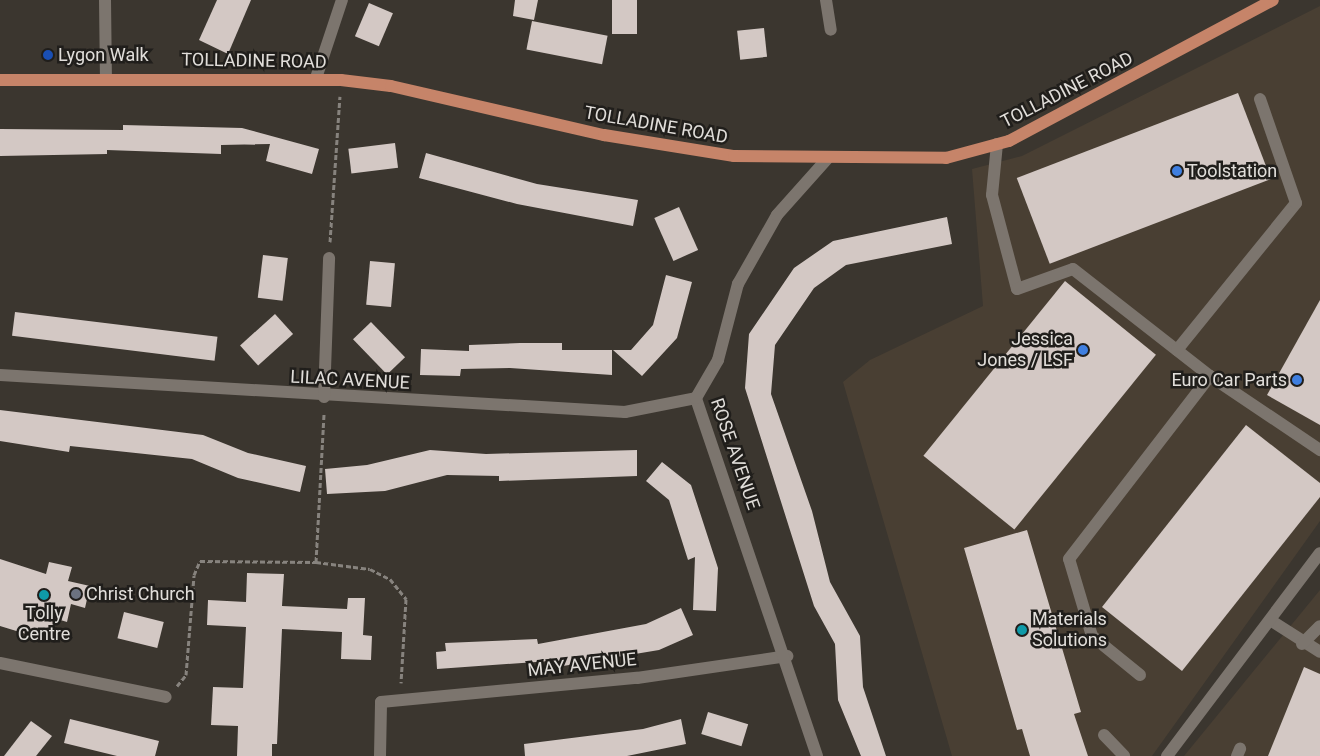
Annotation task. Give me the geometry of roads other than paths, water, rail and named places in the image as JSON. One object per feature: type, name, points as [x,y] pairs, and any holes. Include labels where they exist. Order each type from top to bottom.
[{"type":"main road","name":"TOLLADINE ROAD","points":[[0,80],[106,78],[316,78],[341,80],[391,86],[604,135],[734,156],[946,158],[997,144],[1273,0]]},
{"type":"street","points":[[105,0],[106,78]]},
{"type":"street","points":[[316,78],[342,0]]},
{"type":"street","points":[[826,0],[831,30]]},
{"type":"street","points":[[1177,350],[1296,202],[1260,99]]},
{"type":"street","points":[[997,144],[992,195],[1017,289],[1073,269],[1210,376],[1320,450]]},
{"type":"street","name":"ROSE AVENUE","points":[[817,756],[787,656],[696,398],[718,360],[738,284],[777,215],[827,158]]},
{"type":"street","points":[[324,397],[329,258]]},
{"type":"street","name":"LILAC AVENUE","points":[[0,375],[324,397],[625,412],[696,398]]},
{"type":"street","points":[[1140,675],[1092,636],[1069,559],[1210,376]]},
{"type":"street","points":[[1167,756],[1320,553]]},
{"type":"street","points":[[1270,620],[1302,644],[1320,652]]},
{"type":"street","points":[[1302,644],[1320,626]]},
{"type":"street","name":"MAY AVENUE","points":[[380,756],[380,702],[638,678],[787,656]]},
{"type":"street","points":[[0,663],[166,697]]},
{"type":"street","points":[[1104,735],[1124,756]]},
{"type":"place","name":"Lygon Walk","points":[[48,55]]},
{"type":"place","name":"Toolstation","points":[[1177,171]]},
{"type":"place","name":"Jessica Jones / LSF","points":[[1083,350]]},
{"type":"place","name":"Euro Car Parts","points":[[1297,380]]},
{"type":"place","name":"Christ Church","points":[[76,594]]},
{"type":"place","name":"Tolly Centre","points":[[44,595]]},
{"type":"place","name":"Materials Solutions","points":[[1022,630]]}]
